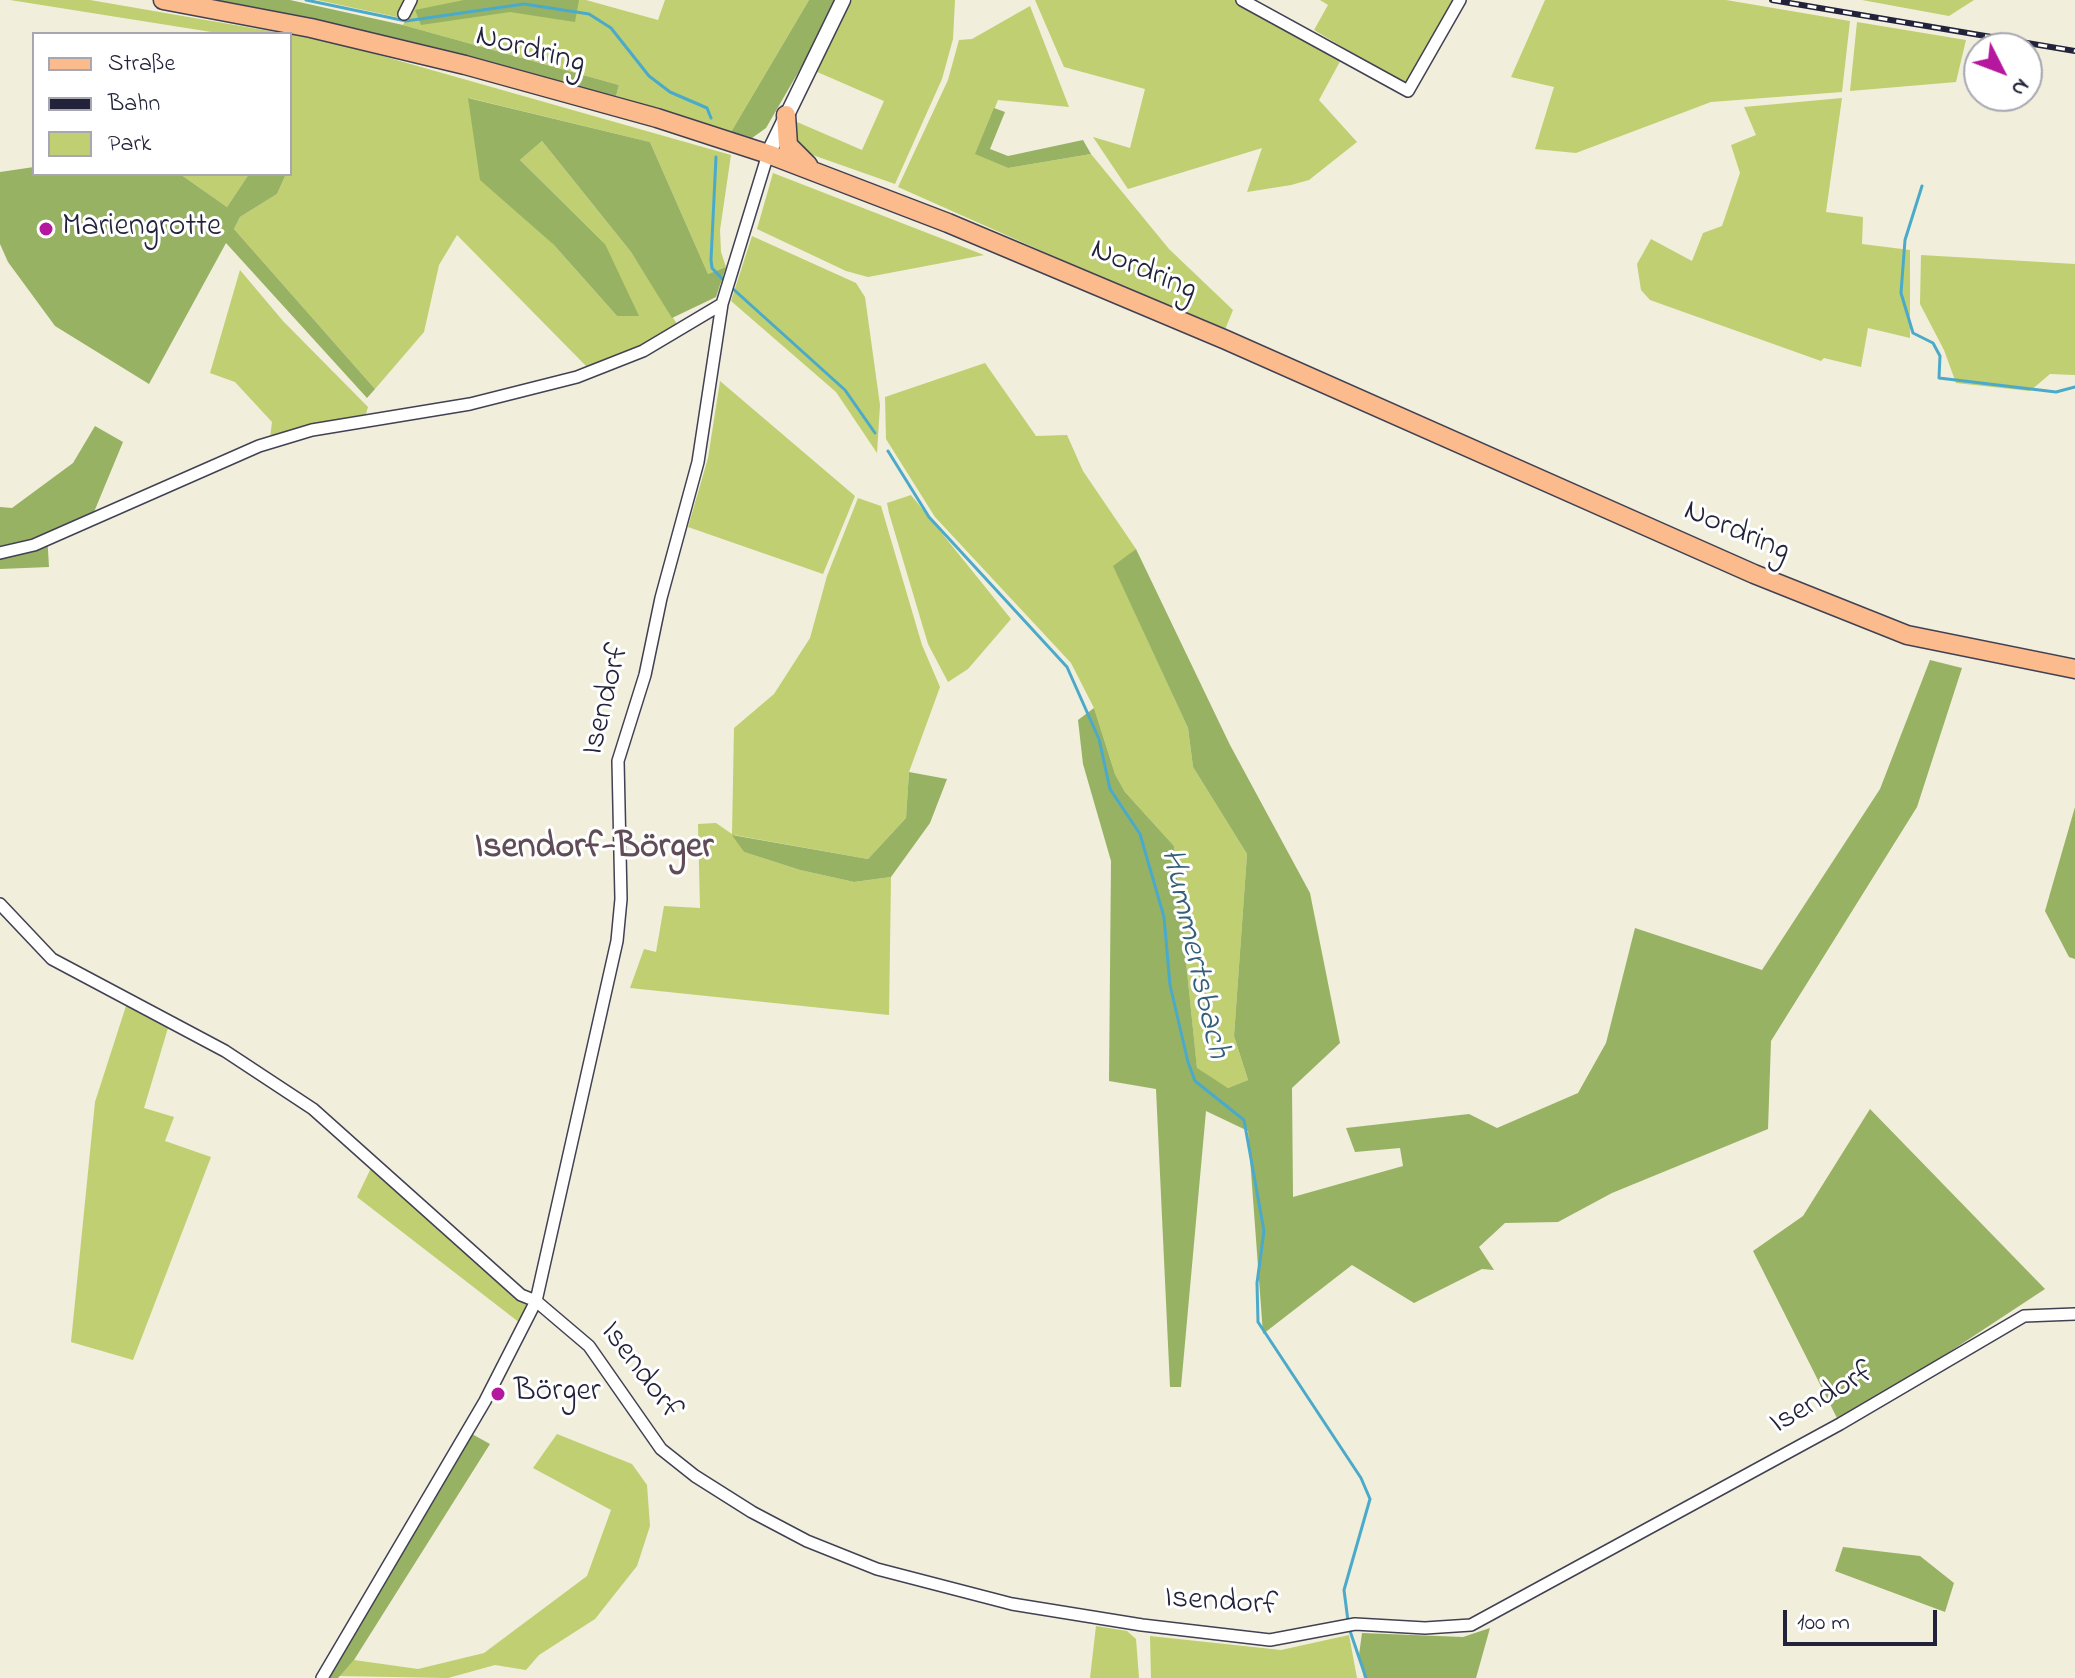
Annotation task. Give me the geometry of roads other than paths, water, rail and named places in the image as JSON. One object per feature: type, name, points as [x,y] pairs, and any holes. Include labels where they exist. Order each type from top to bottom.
[{"type":"main road","name":"Nordring","points":[[163,0],[311,28],[465,65],[657,118],[814,170],[1226,340],[1754,574],[1907,635],[2075,669]]},
{"type":"main road","points":[[786,115],[788,145],[814,170]]},
{"type":"street","points":[[404,14],[411,0]]},
{"type":"street","name":"Isendorf","points":[[322,1678],[485,1401],[536,1301],[617,941],[621,899],[618,761],[645,675],[661,598],[698,462],[707,421],[723,298],[768,154],[843,0]]},
{"type":"street","points":[[1242,0],[1408,91],[1460,0]]},
{"type":"street","points":[[0,553],[34,545],[272,442],[312,430],[470,404],[577,377],[643,351],[723,298]]},
{"type":"street","name":"Isendorf","points":[[0,904],[52,959],[225,1051],[313,1109],[521,1295],[536,1301],[589,1346],[661,1449],[695,1476],[752,1512],[863,1563],[1012,1604],[1236,1638],[1270,1640],[1349,1626],[1448,1628],[1483,1621],[1840,1424],[2024,1316],[2075,1314]]},
{"type":"waterway","name":"Hummertsbach","points":[[306,0],[406,21],[524,4],[589,14],[611,28],[649,76],[670,92],[707,108],[711,118]]},
{"type":"waterway","name":"Hummertsbach","points":[[716,157],[711,260],[712,268],[726,283]]},
{"type":"waterway","points":[[1922,186],[1905,240],[1901,293],[1913,333],[1933,343],[1940,356],[1939,378],[2056,392],[2075,387]]},
{"type":"waterway","name":"Hummertsbach","points":[[732,288],[845,390],[875,433]]},
{"type":"waterway","name":"Hummertsbach","points":[[888,451],[929,517],[1067,667],[1099,739],[1110,789],[1140,834],[1164,917],[1170,985],[1188,1062],[1195,1081],[1244,1120],[1264,1231],[1257,1283],[1258,1322],[1361,1478],[1370,1499],[1344,1590],[1348,1621]]},
{"type":"waterway","name":"Hummertsbach","points":[[1349,1628],[1366,1678]]},
{"type":"railway","points":[[1772,0],[2075,51]]},
{"type":"place","name":"Mariengrotte","points":[[46,229]]},
{"type":"place","name":"Börger","points":[[498,1394]]},
{"type":"district","name":"Isendorf-Börger","points":[[594,850]]}]
